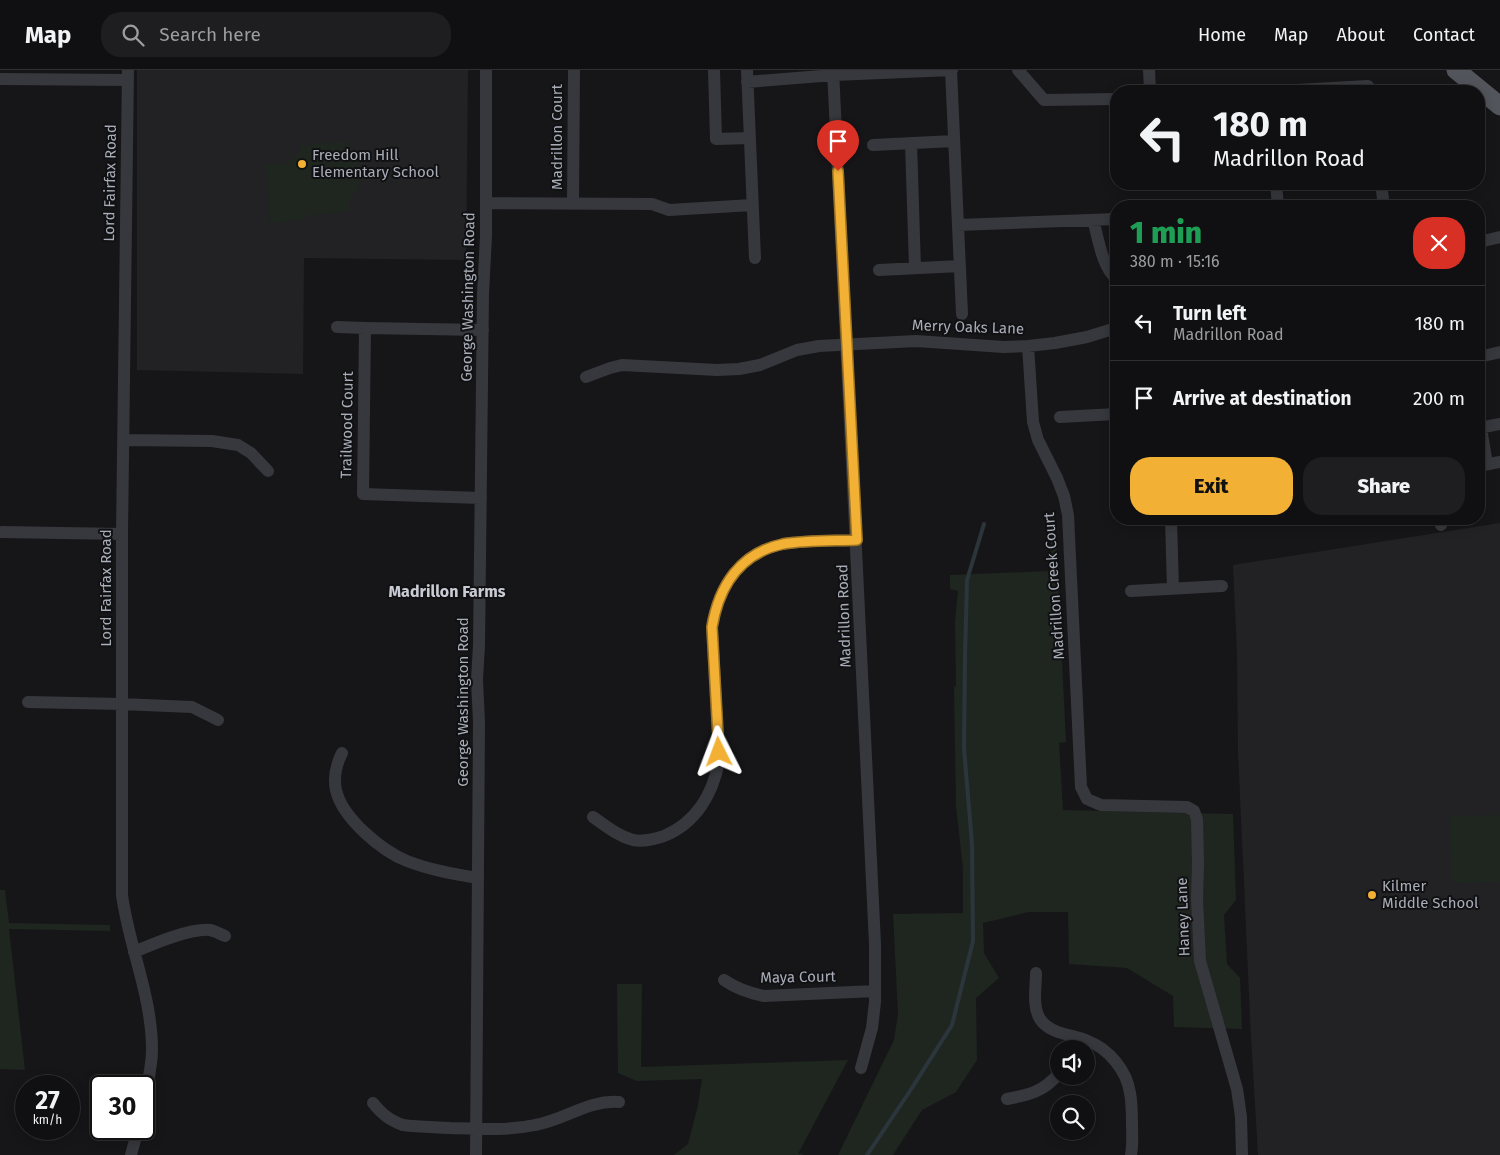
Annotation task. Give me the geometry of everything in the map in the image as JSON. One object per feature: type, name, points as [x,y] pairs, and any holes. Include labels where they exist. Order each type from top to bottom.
[{"type":"main road","points":[[1456,70],[1474,85]]},
{"type":"main road","points":[[1485,94],[1500,106]]},
{"type":"street","name":"George Washington Road","points":[[476,1155],[479,722],[476,680],[480,645],[486,70]]},
{"type":"street","name":"Madrillon Court","points":[[573,204],[574,70]]},
{"type":"street","points":[[714,70],[716,139],[750,138]]},
{"type":"street","points":[[755,258],[747,76],[952,70],[962,314]]},
{"type":"street","points":[[1018,70],[1044,100],[1110,99]]},
{"type":"street","points":[[1149,70],[1150,85]]},
{"type":"street","name":"Madrillon Road","points":[[834,73],[876,944],[872,1028],[860,1068]]},
{"type":"street","points":[[0,79],[128,75]]},
{"type":"street","name":"Lord Fairfax Road","points":[[128,75],[122,534],[122,895],[128,933],[144,986],[152,1050],[149,1075]]},
{"type":"street","points":[[873,145],[954,141]]},
{"type":"street","points":[[911,143],[915,268]]},
{"type":"street","name":"Madrillon Court","points":[[486,203],[652,204],[668,210],[752,205]]},
{"type":"street","points":[[958,225],[1110,219]]},
{"type":"street","points":[[1093,220],[1104,261],[1110,272]]},
{"type":"street","points":[[1485,241],[1500,237]]},
{"type":"street","points":[[880,270],[960,266]]},
{"type":"street","points":[[337,326],[483,330]]},
{"type":"street","name":"Trailwood Court","points":[[364,328],[363,494],[481,498]]},
{"type":"street","name":"Merry Oaks Lane","points":[[586,378],[622,365],[717,370],[739,369],[760,364],[797,350],[819,346],[916,340],[973,346],[1028,346],[1087,337],[1110,330]]},
{"type":"street","name":"Madrillon Creek Court","points":[[1028,346],[1033,422],[1038,440],[1064,496],[1068,515],[1080,772]]},
{"type":"street","points":[[1485,355],[1500,352]]},
{"type":"street","points":[[1060,417],[1110,414]]},
{"type":"street","points":[[1485,427],[1500,424]]},
{"type":"street","points":[[124,440],[212,441],[238,445],[251,453],[268,471]]},
{"type":"street","points":[[1485,465],[1500,462]]},
{"type":"street","points":[[1171,525],[1174,589]]},
{"type":"street","points":[[2,532],[122,534]]},
{"type":"street","points":[[593,817],[622,836],[640,840],[656,839],[670,833],[694,815],[710,792],[716,778],[719,762],[712,627],[715,610],[721,594],[742,564],[771,548],[792,543],[857,540]]},
{"type":"street","points":[[1131,591],[1222,586]]},
{"type":"street","points":[[28,702],[192,707],[218,720]]},
{"type":"street","points":[[342,753],[336,765],[334,777],[337,795],[345,810],[371,839],[386,851],[426,868],[478,878]]},
{"type":"street","name":"Haney Lane","points":[[1080,772],[1081,787],[1088,799],[1101,806],[1187,807],[1194,810],[1198,864],[1196,899],[1200,961],[1237,1089],[1242,1155]]},
{"type":"street","points":[[134,952],[190,932],[210,930],[225,936]]},
{"type":"street","points":[[1036,973],[1036,1006],[1039,1017],[1046,1025],[1052,1030],[1089,1041],[1102,1048],[1113,1058],[1121,1070],[1130,1092],[1132,1109],[1131,1155]]},
{"type":"street","name":"Maya Court","points":[[724,980],[734,987],[764,996],[875,991]]},
{"type":"street","points":[[1072,1040],[1073,1036]]},
{"type":"street","points":[[1008,1098],[1030,1095],[1042,1090],[1050,1083]]},
{"type":"street","points":[[373,1103],[382,1115],[403,1125],[506,1129],[536,1125],[558,1119],[593,1104],[608,1101],[619,1102]]},
{"type":"street","points":[[131,1155],[135,1140]]},
{"type":"shaded area","name":"Freedom Hill Elementary School","points":[[137,70],[468,70],[466,260],[304,258],[303,374],[137,370]]},
{"type":"shaded area","points":[[344,141],[357,153],[360,185],[349,200],[350,211],[305,216],[305,220],[270,223],[266,164],[287,163],[300,151],[300,146]]},
{"type":"shaded area","points":[[1050,518],[1055,518],[1066,742],[1059,743],[1063,810],[1233,814],[1236,900],[1224,915],[1227,964],[1240,978],[1242,1029],[1174,1027],[1173,996],[1127,968],[1069,964],[1068,912],[1029,912],[983,923],[984,953],[999,978],[976,998],[977,1060],[956,1092],[922,1110],[893,1155],[838,1155],[894,1040],[898,1014],[893,914],[963,913],[963,868],[956,807],[954,687],[956,686],[955,621],[958,591],[950,589],[950,575],[1052,571]]},
{"type":"shaded area","name":"Kilmer Middle School","points":[[1500,523],[1500,1155],[1258,1155],[1238,752],[1237,654],[1233,565]]},
{"type":"shaded area","points":[[1500,815],[1500,882],[1451,883],[1450,816]]},
{"type":"shaded area","points":[[0,890],[5,890],[9,923],[110,925],[110,931],[9,929],[25,1070],[0,1069]]},
{"type":"shaded area","points":[[617,984],[642,985],[641,1067],[848,1060],[798,1154],[803,1153],[802,1155],[674,1155],[688,1144],[698,1105],[702,1079],[637,1081],[618,1073]]},
{"type":"waterway","points":[[867,1155],[952,1025],[973,941],[972,844],[964,748],[967,580],[984,524]]},
{"type":"place","name":"Freedom Hill Elementary School","points":[[302,164]]},
{"type":"place","name":"Kilmer Middle School","points":[[1372,895]]},
{"type":"district","name":"Madrillon Farms","points":[[447,591]]},
{"type":"route","points":[[719,752],[712,627],[715,610],[721,594],[730,579],[742,564],[756,555],[782,544],[857,540],[838,171]]}]
